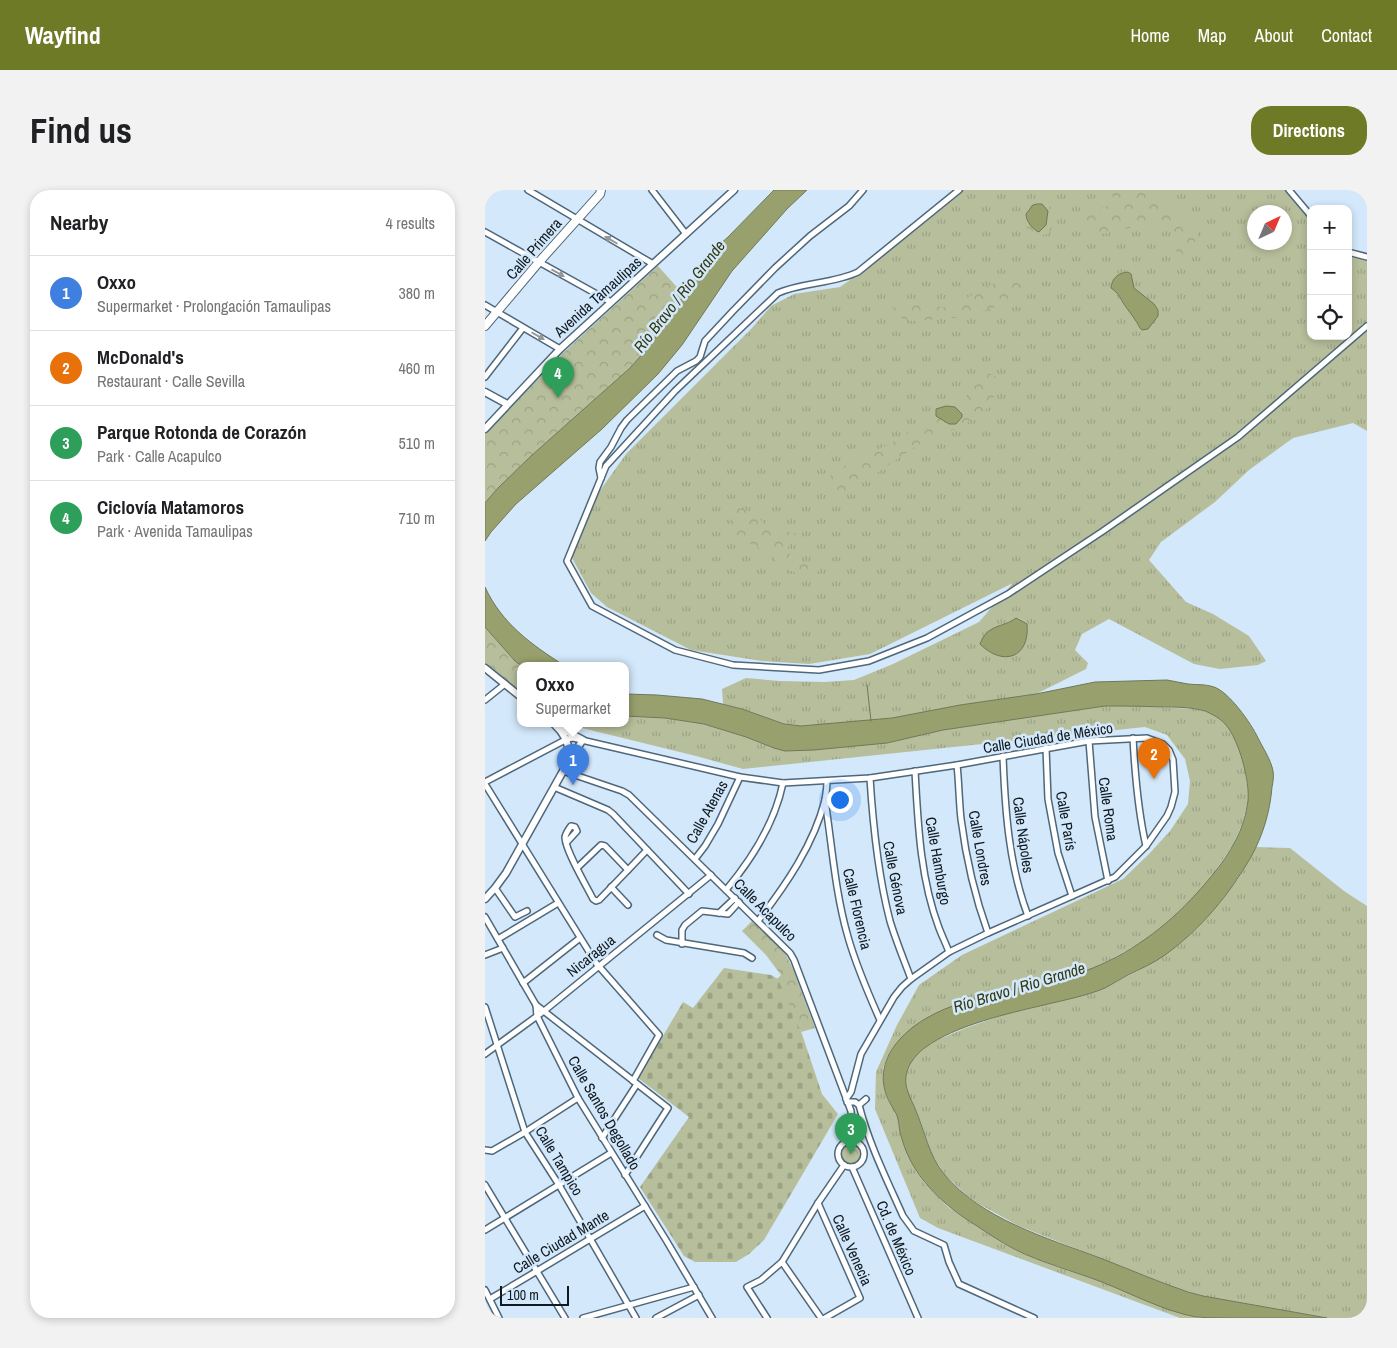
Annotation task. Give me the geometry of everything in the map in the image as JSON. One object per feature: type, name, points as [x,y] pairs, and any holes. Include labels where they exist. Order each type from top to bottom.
[{"type":"main road","name":"Calle Primera","points":[[485,326],[602,191]]},
{"type":"street","points":[[528,190],[653,264]]},
{"type":"street","points":[[652,190],[686,234]]},
{"type":"street","name":"Avenida Tamaulipas","points":[[485,429],[560,349],[734,190]]},
{"type":"street","points":[[601,478],[600,462],[627,420],[677,371],[696,361],[700,357],[705,342],[733,311],[789,255],[849,206],[863,190]]},
{"type":"street","points":[[959,190],[858,272],[846,277],[791,288],[778,294],[675,392],[606,466],[567,561],[592,606],[675,650],[733,665],[819,670],[869,661],[927,638],[1008,594],[1103,531],[1238,437],[1367,326]]},
{"type":"street","points":[[1289,190],[1307,211]]},
{"type":"street","points":[[485,232],[611,302]]},
{"type":"street","points":[[1352,253],[1367,257]]},
{"type":"street","points":[[485,305],[560,349]]},
{"type":"street","points":[[485,377],[523,328]]},
{"type":"street","points":[[485,392],[507,404]]},
{"type":"street","points":[[485,668],[517,693]]},
{"type":"street","points":[[485,700],[505,684]]},
{"type":"street","points":[[557,727],[567,739],[569,751],[565,768]]},
{"type":"street","points":[[485,899],[506,873],[565,768],[573,760],[579,744],[583,740],[559,727]]},
{"type":"street","points":[[1133,738],[1138,801],[1146,846]]},
{"type":"street","name":"Calle Ciudad de México","points":[[567,739],[583,740],[740,777],[783,783],[870,778],[957,765],[1089,741],[1147,738],[1163,744],[1169,750],[1173,760],[1175,792],[1167,816],[1146,846],[1115,877],[949,952],[911,979],[894,997],[861,1054],[847,1101]]},
{"type":"street","points":[[567,739],[485,783],[599,966],[659,1035],[635,1083],[602,1138]]},
{"type":"street","name":"Calle Roma","points":[[1089,741],[1095,817],[1107,881]]},
{"type":"street","name":"Calle París","points":[[1046,748],[1048,799],[1058,853],[1072,896]]},
{"type":"street","name":"Calle Nápoles","points":[[1003,756],[1007,824],[1018,885],[1028,916]]},
{"type":"street","name":"Calle Londres","points":[[957,765],[961,820],[970,876],[988,934]]},
{"type":"street","name":"Calle Acapulco","points":[[565,768],[626,792],[790,953],[851,1111],[853,1142]]},
{"type":"street","name":"Calle Hamburgo","points":[[915,771],[918,824],[923,865],[938,927],[949,952]]},
{"type":"street","name":"Calle Atenas","points":[[695,859],[718,824],[740,777]]},
{"type":"street","name":"Calle Génova","points":[[870,778],[872,818],[879,868],[890,922],[911,979]]},
{"type":"street","points":[[758,921],[793,871],[806,848],[817,825],[825,800],[827,781]]},
{"type":"street","points":[[726,890],[749,858],[769,824],[780,797],[783,783]]},
{"type":"street","points":[[554,787],[608,810],[689,894]]},
{"type":"street","name":"Calle Florencia","points":[[825,800],[837,886],[848,936],[879,1020]]},
{"type":"street","points":[[566,843],[577,868],[596,901],[647,850]]},
{"type":"street","points":[[577,868],[601,845],[605,846],[628,870]]},
{"type":"street","name":"Nicaragua","points":[[485,1054],[544,1011],[711,875]]},
{"type":"street","points":[[495,888],[515,917],[527,911]]},
{"type":"street","points":[[611,888],[628,904]]},
{"type":"street","points":[[719,913],[737,900]]},
{"type":"street","points":[[682,944],[682,930],[702,910],[727,914],[737,900]]},
{"type":"street","points":[[498,939],[558,903]]},
{"type":"street","name":"Calle Santos Degollado","points":[[485,917],[536,1005],[537,1016],[578,1098],[712,1318]]},
{"type":"street","points":[[657,935],[666,940],[682,944],[744,953],[752,958]]},
{"type":"street","points":[[523,982],[580,938]]},
{"type":"street","points":[[485,955],[503,948]]},
{"type":"street","points":[[536,1005],[668,1108],[625,1175]]},
{"type":"street","name":"Calle Tampico","points":[[485,1007],[525,1132],[559,1185],[636,1318]]},
{"type":"street","points":[[485,1156],[578,1098]]},
{"type":"street","points":[[859,1105],[866,1098]]},
{"type":"street","points":[[847,1101],[855,1102],[859,1105],[873,1148],[903,1216],[913,1231],[944,1245],[959,1284],[1034,1318]]},
{"type":"street","points":[[853,1142],[861,1147],[863,1155],[860,1163],[852,1167],[844,1165],[838,1158],[839,1150],[843,1144],[853,1142]]},
{"type":"street","points":[[485,1150],[492,1151]]},
{"type":"street","points":[[485,1230],[611,1153]]},
{"type":"street","points":[[767,1318],[747,1288],[761,1280],[782,1262],[844,1165]]},
{"type":"street","name":"Cd. de México","points":[[852,1167],[917,1318]]},
{"type":"street","points":[[485,1185],[565,1318]]},
{"type":"street","name":"Calle Venecia","points":[[818,1203],[860,1298],[825,1318]]},
{"type":"street","name":"Calle Ciudad Mante","points":[[489,1299],[645,1206]]},
{"type":"street","points":[[782,1262],[821,1318]]},
{"type":"street","points":[[583,1318],[694,1287]]},
{"type":"street","points":[[485,1290],[499,1318]]},
{"type":"street","points":[[657,1318],[699,1295]]},
{"type":"green space","points":[[963,190],[1290,190],[1307,210],[1307,340],[1352,340],[1352,255],[1367,258],[1367,431],[1353,423],[1293,438],[1249,470],[1215,502],[1161,542],[1149,560],[1186,602],[1213,614],[1249,636],[1266,661],[1258,665],[1220,669],[1194,664],[1109,619],[1082,634],[1075,650],[1088,663],[1086,669],[1036,694],[960,705],[892,718],[801,726],[784,724],[723,704],[722,689],[746,678],[824,682],[854,680],[893,664],[979,622],[1013,583],[870,654],[809,664],[762,661],[691,650],[607,607],[591,593],[572,558],[599,492],[626,454],[752,328],[771,306],[794,294],[840,287],[877,261]]},
{"type":"green space","points":[[1108,190],[1149,190],[1183,216],[1199,232],[1191,250],[1175,261],[1178,235],[1154,224],[1093,236],[1085,232],[1084,219],[1099,209],[1117,203]]},
{"type":"green space","points":[[1041,199],[1051,207],[1054,220],[1051,231],[1045,235],[1034,236],[1023,224],[1026,208]]},
{"type":"green space","points":[[658,266],[684,295],[647,349],[630,368],[531,456],[485,503],[485,434],[563,353]]},
{"type":"green space","points":[[1007,280],[1029,282],[1025,291],[1011,302],[965,317],[912,321],[894,316],[890,309],[906,303],[948,308],[995,283]]},
{"type":"green space","points":[[983,370],[998,378],[998,390],[985,411],[962,426],[918,445],[866,480],[843,492],[832,489],[820,492],[825,481],[838,469],[895,441],[935,413],[965,399],[973,391],[975,378]]},
{"type":"green space","points":[[737,507],[753,513],[769,528],[798,534],[798,539],[788,546],[788,553],[799,561],[813,565],[819,571],[807,576],[791,571],[778,563],[769,552],[738,539],[731,526],[731,515]]},
{"type":"green space","points":[[485,627],[517,662],[517,691],[485,665]]},
{"type":"green space","points":[[1105,706],[1131,706],[1195,709],[1208,712],[1219,718],[1227,726],[1236,741],[1245,770],[1249,798],[1243,822],[1233,845],[1211,877],[1193,898],[1164,925],[1145,940],[1086,971],[963,1003],[893,1047],[883,1068],[885,1092],[898,1116],[902,1141],[916,1171],[925,1184],[948,1207],[1015,1250],[1051,1265],[1097,1280],[1157,1305],[1198,1318],[1180,1318],[938,1228],[920,1218],[875,1109],[876,1072],[897,1025],[919,985],[962,955],[1123,879],[1170,831],[1188,804],[1190,781],[1185,759],[1167,735],[1145,727],[743,769],[578,727],[629,727],[629,716],[665,718],[704,724],[774,748],[887,743],[943,730]]},
{"type":"green space","points":[[1256,847],[1290,848],[1344,891],[1367,906],[1367,1318],[1327,1318],[1203,1296],[1173,1287],[1019,1226],[977,1203],[945,1175],[932,1155],[920,1120],[907,1091],[906,1074],[913,1059],[927,1046],[937,1040],[1003,1015],[1105,988],[1141,969],[1178,945],[1216,907],[1238,879]]},
{"type":"green space","points":[[752,921],[785,953],[794,971],[815,1028],[801,1032],[777,979],[781,975],[766,955],[742,931]]},
{"type":"green space","points":[[724,968],[771,975],[778,979],[802,1034],[822,1094],[838,1114],[764,1240],[749,1254],[736,1262],[695,1262],[684,1256],[640,1187],[689,1117],[638,1078],[683,1002],[693,1008]]},
{"type":"green space","points":[[851,1144],[858,1147],[861,1154],[858,1161],[851,1164],[844,1161],[841,1154],[844,1147]]},
{"type":"shaded area","points":[[774,190],[807,190],[787,209],[732,271],[682,345],[658,374],[602,429],[516,504],[485,541],[485,503],[531,456],[630,368],[647,349],[684,295],[691,288],[696,268],[701,261],[728,237]]},
{"type":"shaded area","points":[[1042,204],[1048,211],[1046,225],[1039,232],[1030,225],[1026,214],[1033,205]]},
{"type":"shaded area","points":[[1128,272],[1131,274],[1134,288],[1154,304],[1158,310],[1158,316],[1148,329],[1142,330],[1140,328],[1118,295],[1111,288],[1116,277]]},
{"type":"shaded area","points":[[946,406],[955,407],[962,414],[962,417],[956,424],[949,424],[936,416],[936,409]]},
{"type":"shaded area","points":[[485,587],[509,623],[530,642],[559,662],[517,662],[485,627]]},
{"type":"shaded area","points":[[1016,618],[1027,624],[1027,636],[1020,651],[1006,657],[989,651],[980,644],[991,630]]},
{"type":"shaded area","points":[[1167,680],[1211,686],[1226,695],[1250,724],[1271,763],[1273,771],[1268,814],[1259,840],[1251,857],[1224,898],[1191,934],[1161,958],[1098,991],[982,1021],[938,1039],[921,1051],[912,1061],[906,1079],[909,1095],[931,1152],[944,1174],[959,1190],[996,1215],[1037,1234],[1188,1292],[1327,1318],[1196,1317],[1160,1306],[1014,1249],[951,1208],[939,1198],[919,1175],[911,1162],[900,1132],[897,1117],[884,1088],[883,1073],[887,1058],[895,1045],[912,1028],[933,1014],[983,996],[1085,971],[1117,957],[1160,928],[1197,893],[1218,868],[1236,840],[1244,820],[1248,801],[1243,761],[1231,732],[1221,720],[1205,711],[1189,708],[1105,706],[943,730],[887,743],[785,751],[704,724],[665,718],[629,716],[629,694],[657,695],[702,699],[742,709],[784,724],[801,726],[892,718],[960,705],[1036,694],[1095,682]]},
{"type":"waterway","points":[[867,685],[871,721]]},
{"type":"place","name":"Ciclovía Matamoros","points":[[558,398]]},
{"type":"place","name":"McDonald's","points":[[1154,779]]},
{"type":"place","name":"Oxxo","points":[[573,785]]},
{"type":"place","name":"Parque Rotonda de Corazón","points":[[851,1154]]},
{"type":"water label","name":"Río Bravo / Rio Grande","points":[[679,296]]},
{"type":"water label","name":"Río Bravo / Rio Grande","points":[[1019,987]]}]
